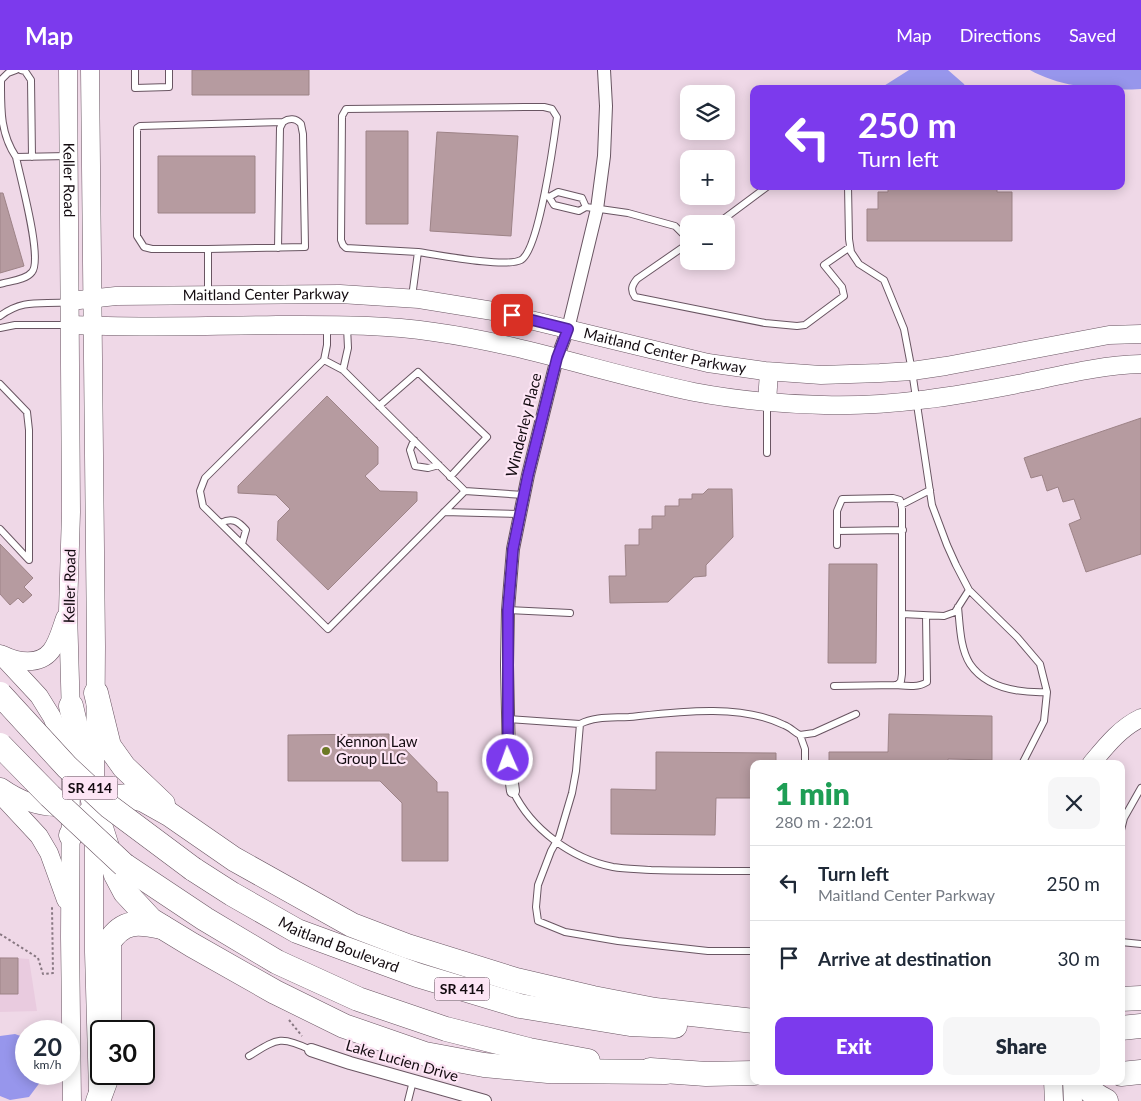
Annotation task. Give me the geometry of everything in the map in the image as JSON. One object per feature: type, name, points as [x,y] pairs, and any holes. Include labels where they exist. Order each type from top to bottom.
[{"type":"highway","points":[[96,693],[109,746],[124,767],[154,794],[178,820]]},
{"type":"highway","name":"Maitland Boulevard","points":[[0,694],[67,767],[103,800],[193,869],[232,894],[297,931],[417,975],[520,1006],[630,1024],[750,1028]]},
{"type":"highway","points":[[71,706],[88,802],[116,875],[125,892],[151,920],[162,927],[275,992],[336,1022],[425,1054],[484,1065],[548,1071],[666,1072]]},
{"type":"highway","name":"SR 414","points":[[0,745],[50,796],[124,864],[205,919],[277,962],[358,999],[446,1030],[587,1061],[666,1072],[750,1073]]},
{"type":"highway","points":[[88,802],[129,796],[144,800],[178,820],[234,859],[352,924],[407,946],[516,980],[593,998],[655,1010],[750,1021]]},
{"type":"highway","points":[[71,835],[82,820],[88,802]]},
{"type":"highway","points":[[109,1020],[109,942],[115,932],[134,923],[162,927]]},
{"type":"highway","points":[[1125,992],[1141,992]]},
{"type":"highway","points":[[1125,999],[1141,998]]},
{"type":"highway","points":[[1125,1028],[1141,1026]]},
{"type":"highway","points":[[1125,1074],[1141,1074]]},
{"type":"highway","points":[[98,1101],[104,1085]]},
{"type":"highway","points":[[1085,1085],[1106,1101]]},
{"type":"street","name":"Keller Road","points":[[68,70],[72,512],[68,611],[71,764],[88,802]]},
{"type":"street","name":"Keller Road","points":[[90,70],[96,693],[88,802],[98,1101]]},
{"type":"street","name":"Winderley Place","points":[[513,791],[508,760],[507,719],[508,610],[513,549],[557,358],[568,329],[604,156],[606,106],[604,70]]},
{"type":"street","name":"Maitland Center Parkway","points":[[70,302],[116,296],[340,294],[412,298],[493,311],[684,358],[769,372],[849,375],[946,366],[1109,335],[1141,334]]},
{"type":"street","points":[[327,325],[340,294]]},
{"type":"street","points":[[340,294],[347,325]]},
{"type":"street","name":"Maitland Center Parkway","points":[[70,325],[347,325],[409,329],[490,342],[691,391],[767,402],[846,406],[916,401],[964,394],[1093,369],[1141,364]]},
{"type":"street","points":[[767,402],[769,372]]},
{"type":"street","points":[[0,654],[12,660],[28,662],[43,658],[50,653],[55,644],[68,611]]},
{"type":"street","points":[[0,654],[40,696],[52,717],[71,764]]},
{"type":"street","points":[[1094,760],[1110,741],[1134,721],[1141,718]]},
{"type":"street","points":[[0,786],[30,804],[66,807],[88,802]]},
{"type":"street","points":[[0,794],[39,836],[49,853],[70,911]]},
{"type":"street","points":[[71,835],[72,1101]]},
{"type":"street","name":"Lake Lucien Drive","points":[[312,1050],[413,1081],[453,1097],[485,1101]]},
{"type":"street","points":[[1053,1085],[1054,1101]]},
{"type":"street","points":[[1072,1085],[1072,1101]]},
{"type":"lane","points":[[0,284],[27,277],[35,267],[33,232],[16,157],[11,150],[2,126],[1,80],[8,73],[16,70]]},
{"type":"lane","points":[[21,70],[25,71],[31,80],[32,157]]},
{"type":"lane","points":[[135,70],[135,88],[169,87],[169,70]]},
{"type":"lane","points":[[524,107],[552,109],[557,117],[546,196],[533,238],[525,255],[521,259],[504,263],[418,252],[346,248],[343,245],[341,240],[342,116],[346,109],[524,107]]},
{"type":"lane","points":[[295,119],[301,124],[302,129],[305,247],[208,249],[152,249],[144,247],[137,236],[137,128],[140,126],[282,122],[295,119]]},
{"type":"lane","points":[[278,248],[279,137],[282,122]]},
{"type":"lane","points":[[16,157],[69,156]]},
{"type":"lane","points":[[729,215],[763,190]]},
{"type":"lane","points":[[848,190],[851,252],[859,264],[884,280],[904,329],[932,505],[947,545],[969,590],[1017,636],[1040,664],[1047,692],[1044,721],[1024,760]]},
{"type":"lane","points":[[546,196],[558,192],[582,198],[592,208]]},
{"type":"lane","points":[[546,196],[554,205],[579,211],[592,208],[628,213],[675,226],[680,232]]},
{"type":"lane","points":[[680,248],[637,279],[632,286],[632,293],[635,297],[765,324],[797,326],[806,325],[844,296],[842,287],[824,265],[850,247]]},
{"type":"lane","points":[[208,249],[208,295]]},
{"type":"lane","points":[[412,298],[418,252]]},
{"type":"lane","points":[[0,316],[11,308],[28,303],[70,302]]},
{"type":"lane","points":[[0,328],[15,325],[70,325]]},
{"type":"lane","points":[[327,325],[327,346],[324,360],[205,478],[200,491],[203,506],[328,629],[465,491]]},
{"type":"lane","points":[[343,370],[348,348],[347,325]]},
{"type":"lane","points":[[324,360],[343,370],[465,491],[524,495]]},
{"type":"lane","points":[[379,406],[418,372],[487,438],[450,477]]},
{"type":"lane","points":[[0,384],[26,412],[29,430],[29,560],[0,529]]},
{"type":"lane","points":[[767,402],[767,453]]},
{"type":"lane","points":[[414,440],[410,450],[415,466],[428,468],[439,465]]},
{"type":"lane","points":[[901,505],[930,490]]},
{"type":"lane","points":[[838,545],[837,511],[842,499],[893,498],[900,500],[903,530],[902,674],[901,681],[895,685]]},
{"type":"lane","points":[[444,512],[520,514]]},
{"type":"lane","points":[[221,523],[227,520],[238,521],[246,530],[242,544]]},
{"type":"lane","points":[[838,531],[903,530]]},
{"type":"lane","points":[[902,614],[944,616],[955,612],[969,590]]},
{"type":"lane","points":[[958,607],[961,638],[970,663],[977,672],[1003,688],[1026,693],[1047,692]]},
{"type":"lane","points":[[508,610],[570,613]]},
{"type":"lane","points":[[834,686],[916,686],[925,684],[927,682],[926,616]]},
{"type":"lane","points":[[507,719],[580,724],[587,720],[600,718],[678,712],[736,712],[768,718],[786,725],[800,735],[805,749],[805,760]]},
{"type":"lane","points":[[800,735],[814,733],[856,714]]},
{"type":"lane","points":[[580,724],[572,793],[556,842],[538,885],[536,907],[538,921],[565,932],[618,942],[708,951],[750,951]]},
{"type":"lane","points":[[1125,816],[1141,788]]},
{"type":"lane","points":[[513,791],[520,806],[556,842],[584,858],[613,867],[688,872],[750,871]]},
{"type":"lane","points":[[1125,942],[1141,944]]},
{"type":"lane","points":[[249,1056],[268,1044],[286,1040],[312,1050]]},
{"type":"lane","points":[[408,1101],[413,1081]]},
{"type":"path","points":[[0,934],[38,958],[43,974],[53,973],[52,902]]},
{"type":"shaded area","points":[[909,70],[948,70],[964,85],[885,85]]},
{"type":"shaded area","points":[[1030,70],[1141,70],[1141,89],[1125,89],[1125,85],[1075,85],[1042,76]]},
{"type":"shaded area","points":[[0,957],[29,959],[37,1011],[0,1012]]},
{"type":"shaded area","points":[[15,1034],[15,1085],[38,1085],[29,1097],[10,1100],[0,1096],[0,1036]]},
{"type":"building","points":[[192,70],[309,70],[309,95],[192,95]]},
{"type":"building","points":[[366,131],[408,131],[408,224],[366,224]]},
{"type":"building","points":[[437,132],[518,136],[511,236],[430,231]]},
{"type":"building","points":[[158,156],[255,156],[255,213],[158,213]]},
{"type":"building","points":[[888,190],[997,190],[997,192],[1012,192],[1012,241],[867,241],[867,209],[878,209],[878,192],[888,192]]},
{"type":"building","points":[[0,193],[3,193],[24,266],[0,273]]},
{"type":"building","points":[[327,396],[378,447],[378,464],[365,476],[380,491],[417,492],[417,501],[328,590],[277,540],[278,521],[290,509],[276,495],[238,493],[238,486]]},
{"type":"building","points":[[1141,418],[1141,554],[1086,572],[1069,524],[1081,519],[1074,499],[1063,502],[1058,487],[1047,491],[1042,475],[1031,478],[1024,458]]},
{"type":"building","points":[[708,489],[732,489],[733,537],[706,565],[706,576],[694,577],[668,602],[610,603],[609,576],[626,576],[625,545],[639,545],[639,529],[652,529],[652,516],[665,516],[665,506],[679,506],[679,499],[692,499],[692,494],[703,494]]},
{"type":"building","points":[[0,544],[33,578],[24,587],[32,595],[23,603],[18,598],[10,605],[0,594]]},
{"type":"building","points":[[829,564],[877,564],[876,663],[828,663]]},
{"type":"building","points":[[889,714],[992,716],[992,760],[829,760],[829,752],[888,752]]},
{"type":"building","points":[[389,734],[389,745],[401,745],[437,782],[437,792],[448,792],[448,861],[402,861],[402,803],[380,781],[288,781],[288,735]]},
{"type":"building","points":[[656,752],[776,753],[776,760],[750,760],[750,798],[716,798],[715,835],[611,834],[611,789],[656,790]]},
{"type":"building","points":[[0,958],[18,958],[18,994],[0,994]]},
{"type":"place","name":"Kennon Law Group LLC","points":[[326,751]]},
{"type":"route","points":[[508,760],[508,610],[513,549],[528,475],[557,358],[568,329],[512,315]]}]
